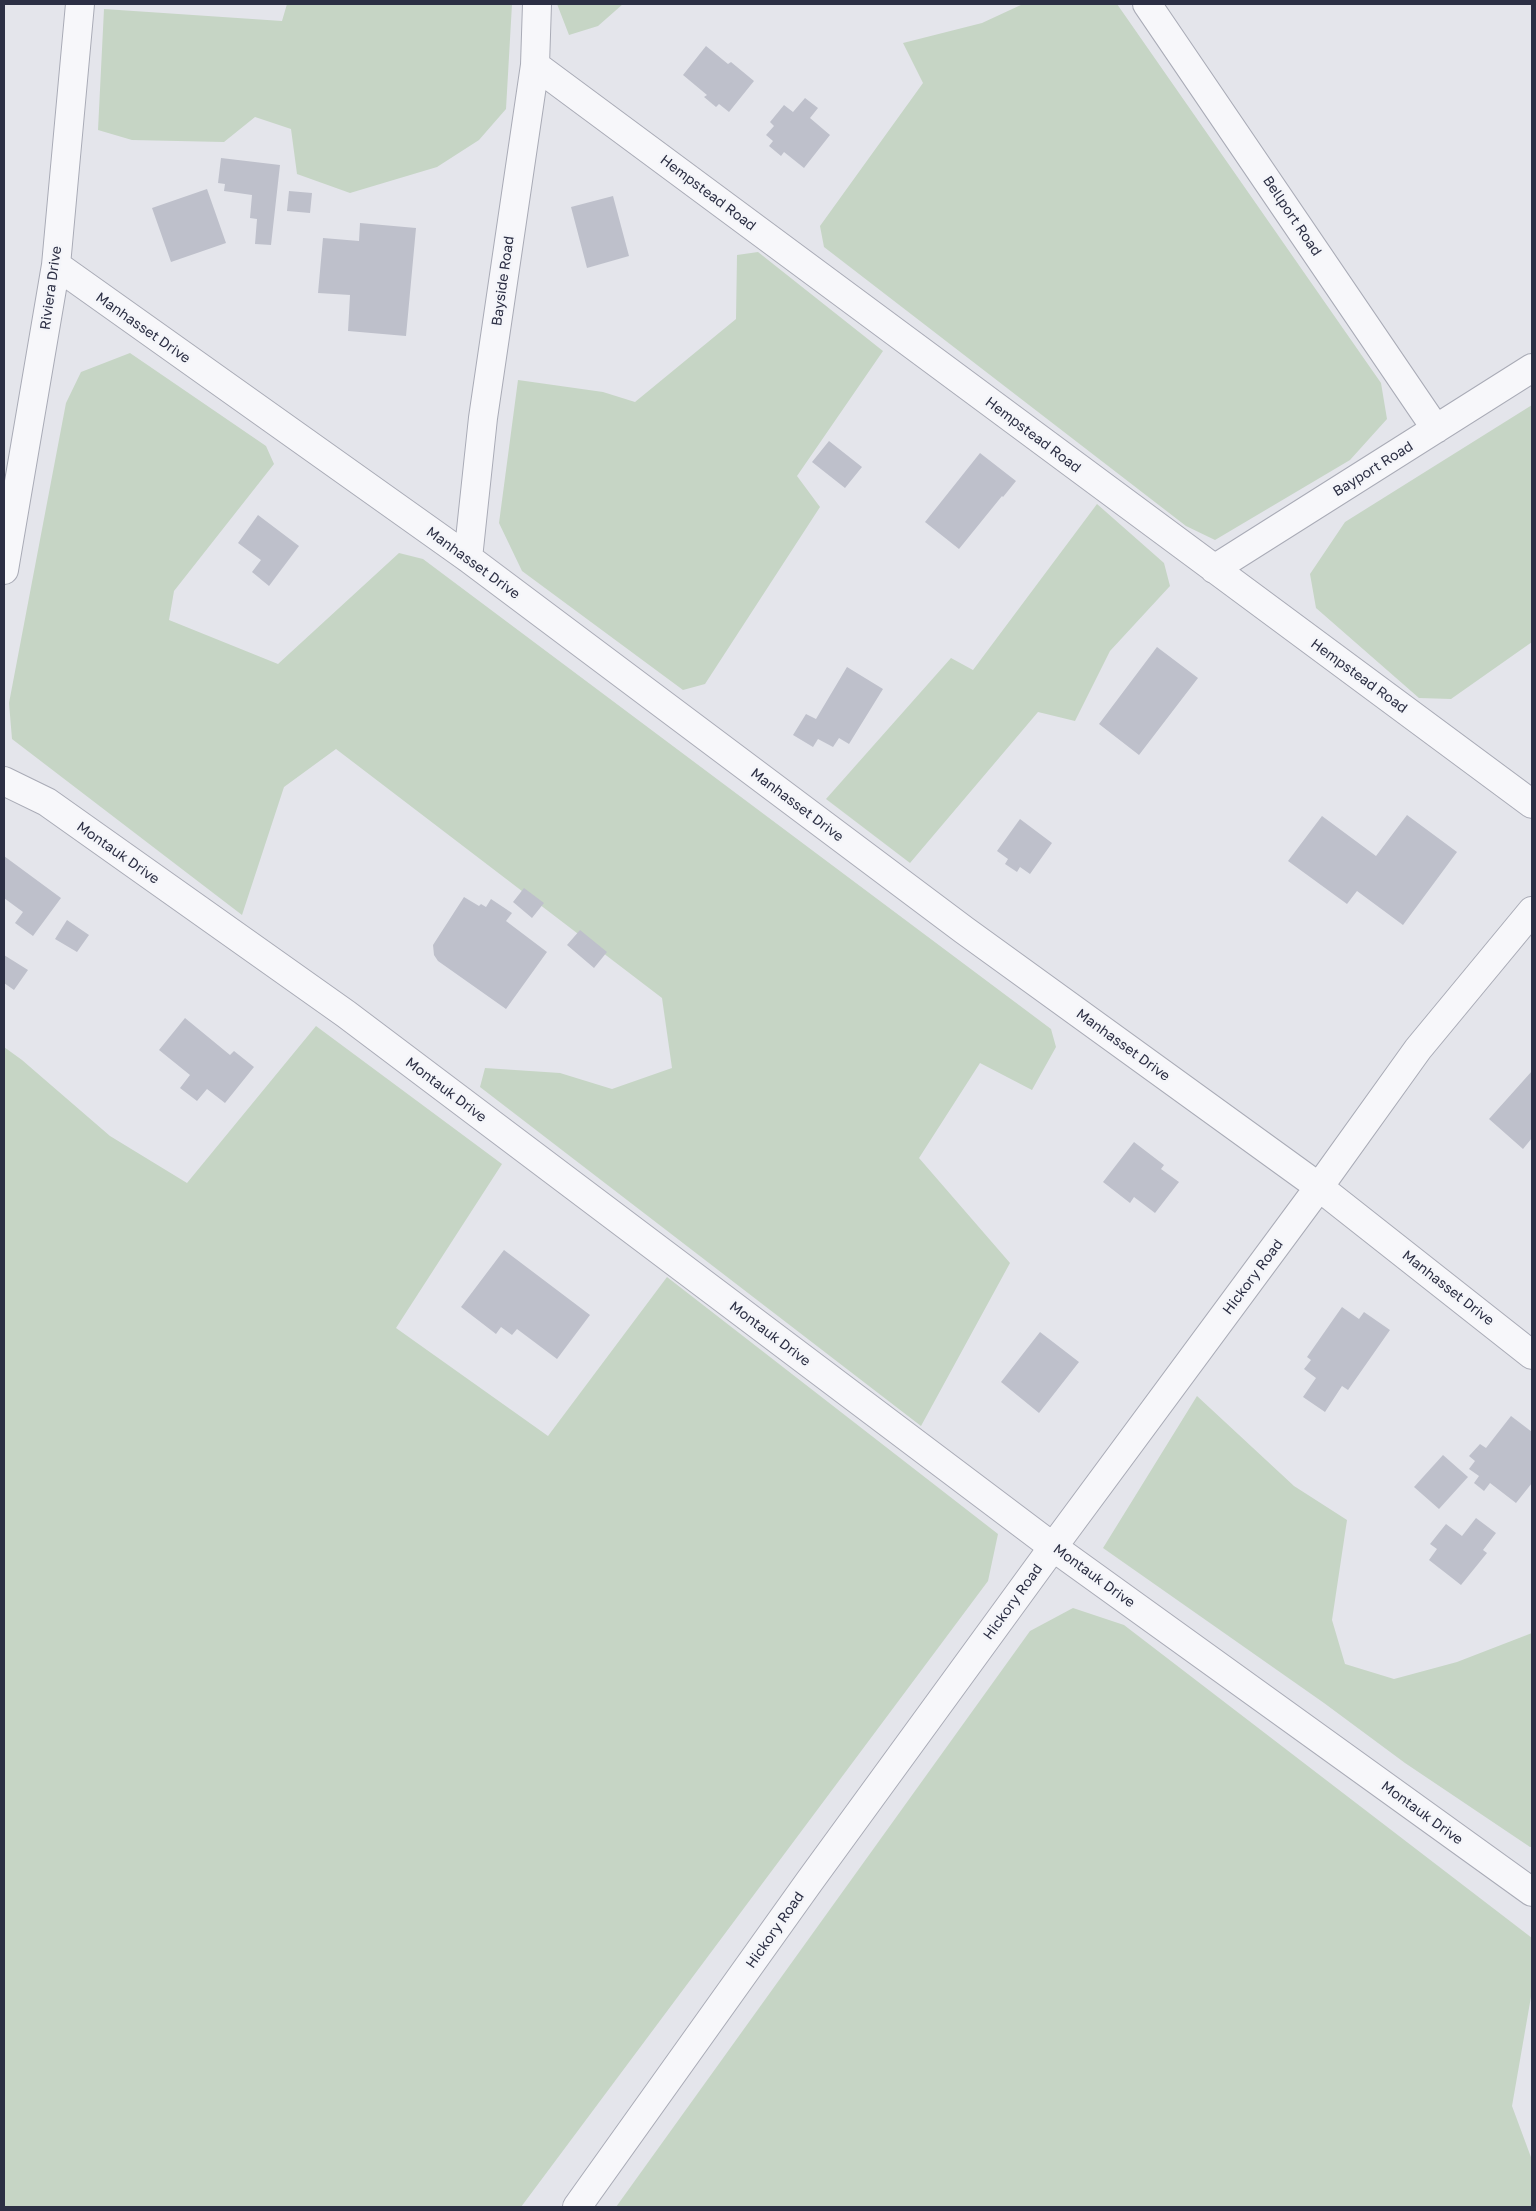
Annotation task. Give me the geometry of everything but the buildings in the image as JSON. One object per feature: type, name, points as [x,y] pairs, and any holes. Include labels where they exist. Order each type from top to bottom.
[{"type":"street","name":"Riviera Drive","points":[[4,570],[56,265],[80,4]]},
{"type":"street","name":"Bayside Road","points":[[468,558],[483,418],[535,65],[537,4]]},
{"type":"street","name":"Bellport Road","points":[[1147,4],[1436,429]]},
{"type":"street","name":"Hempstead Road","points":[[535,65],[1532,804]]},
{"type":"street","name":"Manhasset Drive","points":[[56,265],[468,558],[964,930],[1320,1187],[1532,1355]]},
{"type":"street","name":"Bayport Road","points":[[1214,569],[1532,368]]},
{"type":"street","name":"Montauk Drive","points":[[4,781],[47,802],[346,1014],[1053,1547],[1532,1892]]},
{"type":"street","name":"Hickory Road","points":[[577,2207],[809,1882],[1053,1547],[1320,1187],[1418,1049],[1532,911]]},
{"type":"green space","points":[[287,4],[512,4],[506,109],[479,140],[437,167],[350,193],[297,174],[291,129],[255,117],[224,142],[132,140],[98,130],[104,9],[282,21]]},
{"type":"green space","points":[[557,4],[623,4],[598,26],[569,35]]},
{"type":"green space","points":[[1023,4],[1117,4],[1381,383],[1387,419],[1350,460],[1215,540],[1186,526],[824,247],[820,226],[923,83],[903,43],[982,23]]},
{"type":"green space","points":[[758,252],[883,351],[797,476],[820,507],[705,684],[683,690],[522,571],[499,523],[518,380],[603,392],[635,402],[736,319],[737,255]]},
{"type":"green space","points":[[130,353],[266,446],[274,464],[174,591],[169,620],[278,664],[399,553],[423,559],[1051,1029],[1056,1047],[1032,1090],[980,1063],[919,1158],[1010,1263],[921,1426],[480,1087],[485,1068],[560,1073],[612,1089],[672,1068],[662,998],[336,749],[284,787],[242,915],[12,739],[9,703],[66,403],[81,372]]},
{"type":"green space","points":[[1532,405],[1532,642],[1451,699],[1419,698],[1316,608],[1310,574],[1345,522]]},
{"type":"green space","points":[[1097,504],[1164,563],[1170,586],[1110,651],[1075,721],[1038,712],[910,863],[826,799],[951,658],[973,670]]},
{"type":"green space","points":[[316,1026],[502,1164],[396,1328],[548,1436],[667,1277],[998,1534],[988,1581],[521,2207],[4,2207],[4,1047],[22,1060],[110,1136],[187,1183]]},
{"type":"green space","points":[[1197,1396],[1294,1486],[1347,1520],[1332,1620],[1345,1664],[1394,1679],[1457,1662],[1532,1633],[1532,1847],[1405,1763],[1324,1703],[1103,1548]]},
{"type":"green space","points":[[1073,1608],[1124,1625],[1532,1938],[1532,1991],[1512,2106],[1532,2160],[1532,2207],[616,2207],[1030,1631]]}]
